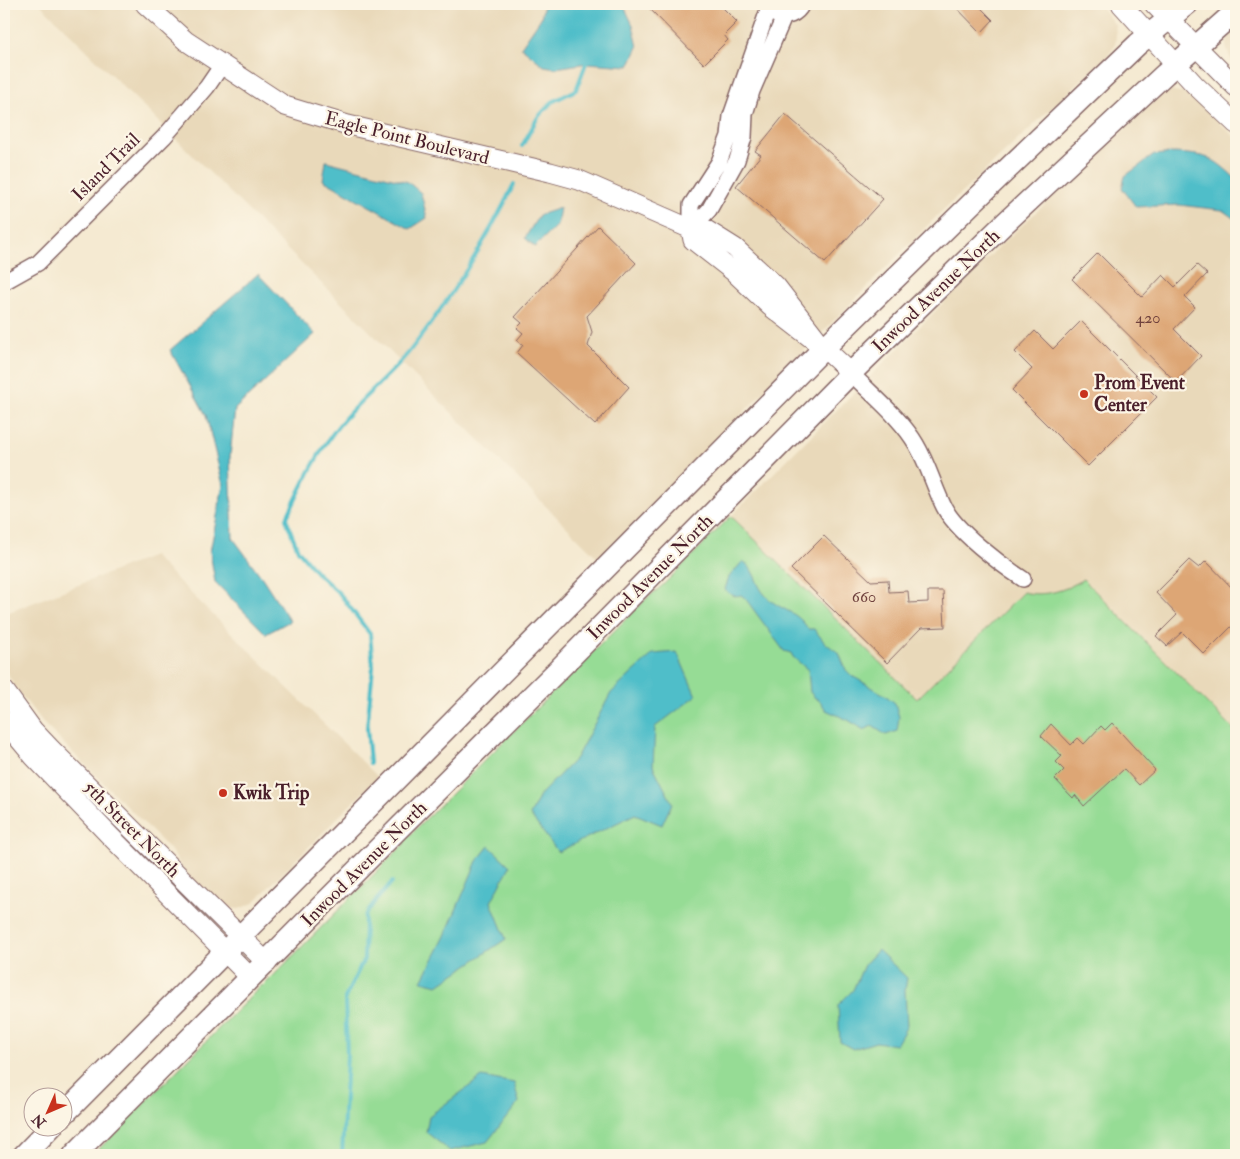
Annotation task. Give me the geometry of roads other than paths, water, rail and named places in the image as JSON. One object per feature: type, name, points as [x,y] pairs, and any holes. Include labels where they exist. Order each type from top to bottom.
[{"type":"main road","name":"Inwood Avenue North","points":[[72,1106],[824,348],[978,197],[1150,35],[1187,4]]},
{"type":"main road","name":"Inwood Avenue North","points":[[74,1155],[851,373],[1005,223],[1176,64],[1236,11]]},
{"type":"main road","points":[[24,1155],[42,1136]]},
{"type":"street","name":"Eagle Point Boulevard","points":[[145,4],[186,41],[285,106],[348,125],[532,167],[579,180],[691,229]]},
{"type":"street","points":[[767,7],[773,14],[784,17],[796,12],[802,4]]},
{"type":"street","points":[[1121,4],[1194,85],[1236,124]]},
{"type":"street","points":[[1154,4],[1236,87]]},
{"type":"street","points":[[767,7],[731,116],[729,136],[719,162],[691,205],[693,240],[734,272],[771,307],[824,348],[901,424],[916,443],[945,508],[962,529],[999,563],[1023,579]]},
{"type":"street","points":[[691,229],[708,210],[737,160],[744,137],[745,114],[752,91],[784,17]]},
{"type":"street","name":"Island Trail","points":[[4,282],[38,263],[164,137],[222,65]]},
{"type":"street","name":"5th Street North","points":[[4,690],[33,730],[51,749],[266,963]]},
{"type":"street","name":"5th Street North","points":[[4,721],[34,757],[251,978]]},
{"type":"water","points":[[544,4],[623,4],[633,25],[638,47],[629,66],[587,63],[556,68],[544,66],[521,47],[541,18]]},
{"type":"water","points":[[1174,153],[1208,158],[1215,161],[1236,179],[1236,220],[1222,210],[1179,205],[1136,207],[1122,188],[1125,176],[1154,155]]},
{"type":"water","points":[[326,161],[408,182],[421,193],[427,218],[410,229],[323,180]]},
{"type":"water","points":[[560,208],[557,225],[535,247],[525,238],[539,215]]},
{"type":"water","points":[[258,274],[315,334],[235,409],[230,456],[233,538],[263,579],[290,621],[266,634],[215,582],[210,552],[223,485],[206,415],[170,350]]},
{"type":"water","points":[[743,561],[751,569],[762,592],[771,601],[794,614],[808,629],[814,629],[825,643],[839,653],[846,670],[852,676],[895,703],[899,717],[897,731],[886,735],[872,726],[864,730],[826,710],[820,701],[814,697],[810,692],[808,670],[791,653],[784,651],[745,598],[741,595],[732,595],[725,589],[729,577]]},
{"type":"water","points":[[677,652],[696,696],[655,727],[653,766],[672,803],[662,825],[635,814],[558,852],[530,815],[541,794],[576,758],[611,693],[653,654]]},
{"type":"water","points":[[489,846],[510,866],[491,902],[506,939],[438,985],[422,981],[444,938],[477,861]]},
{"type":"water","points":[[878,950],[907,978],[905,991],[907,1026],[896,1045],[876,1042],[853,1049],[840,1042],[838,1005],[853,990],[864,965]]},
{"type":"water","points":[[482,1077],[514,1083],[519,1102],[487,1142],[450,1151],[426,1132],[429,1116]]},
{"type":"waterway","points":[[522,146],[538,117],[552,102],[576,90],[588,58]]},
{"type":"waterway","points":[[370,763],[367,728],[373,667],[370,634],[340,594],[317,573],[298,550],[286,519],[315,462],[336,429],[409,352],[453,292],[491,228],[514,184]]},
{"type":"waterway","points":[[342,1155],[347,1054],[345,998],[364,959],[365,916],[392,882]]},
{"type":"place","name":"Prom Event Center","points":[[1084,394]]},
{"type":"place","name":"Kwik Trip","points":[[223,793]]}]
